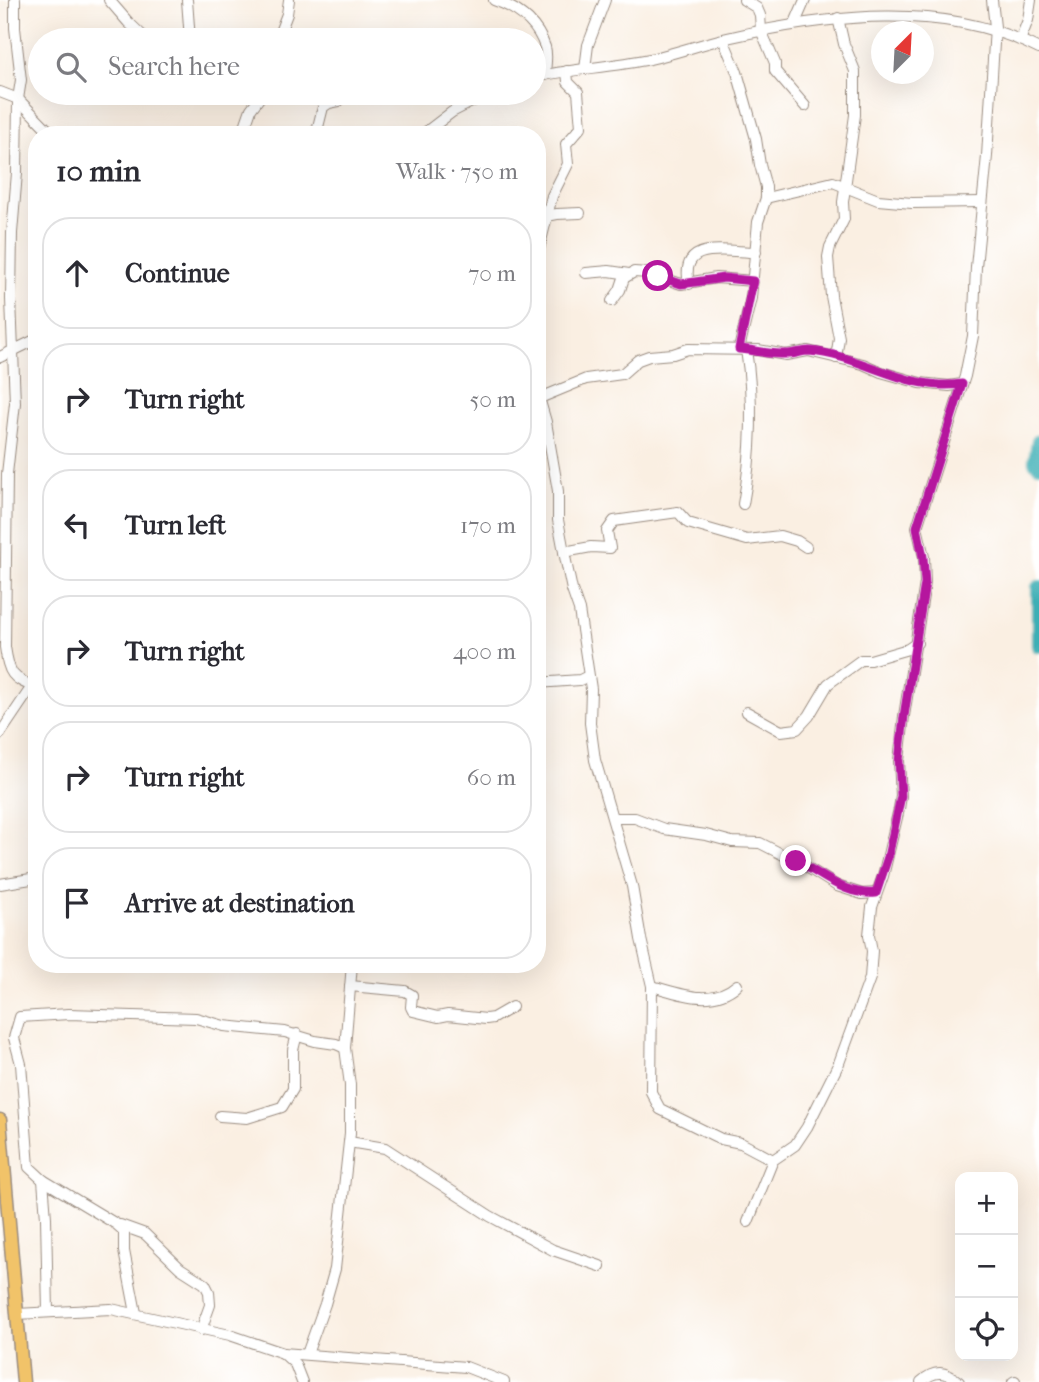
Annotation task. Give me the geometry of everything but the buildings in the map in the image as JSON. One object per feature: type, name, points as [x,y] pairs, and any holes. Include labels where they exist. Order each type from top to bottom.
[{"type":"main road","points":[[0,1120],[23,1382]]},
{"type":"street","points":[[15,0],[21,80],[12,233],[15,402],[7,474],[5,647],[8,671],[17,679],[28,683]]},
{"type":"street","points":[[109,0],[134,28]]},
{"type":"street","points":[[187,0],[189,28]]},
{"type":"street","points":[[282,28],[289,0]]},
{"type":"street","points":[[494,0],[514,7],[526,17],[533,28]]},
{"type":"street","points":[[585,69],[588,45],[605,0]]},
{"type":"street","points":[[744,0],[757,8],[761,30],[775,63],[775,71],[805,106]]},
{"type":"street","points":[[795,23],[805,0]]},
{"type":"street","points":[[748,1222],[773,1160],[789,1151],[802,1137],[846,1046],[870,978],[872,951],[869,935],[872,906],[886,866],[901,796],[899,761],[904,716],[925,583],[917,527],[962,384],[973,336],[995,27],[992,0]]},
{"type":"street","points":[[1021,38],[1028,20],[1031,0]]},
{"type":"street","points":[[546,75],[645,60],[795,23],[869,15],[943,17],[995,27],[1039,49]]},
{"type":"street","points":[[836,358],[839,338],[831,296],[828,257],[844,219],[843,202],[855,116],[855,71],[844,44],[838,18]]},
{"type":"street","points":[[723,39],[737,72],[766,187],[766,198],[758,222],[743,349],[749,368],[750,448],[743,504]]},
{"type":"street","points":[[546,209],[568,164],[567,141],[581,127],[578,92],[568,82],[566,71]]},
{"type":"street","points":[[0,92],[18,99],[44,126]]},
{"type":"street","points":[[245,126],[254,105]]},
{"type":"street","points":[[318,126],[323,107],[326,105]]},
{"type":"street","points":[[434,126],[466,105]]},
{"type":"street","points":[[766,198],[833,182],[878,201],[982,202]]},
{"type":"street","points":[[546,217],[580,213]]},
{"type":"street","points":[[689,284],[685,270],[690,260],[699,252],[756,253]]},
{"type":"street","points":[[586,273],[609,271],[629,274],[642,271],[670,278],[681,284],[724,278],[753,281]]},
{"type":"street","points":[[612,301],[629,274]]},
{"type":"street","points":[[0,356],[28,344]]},
{"type":"street","points":[[546,392],[586,379],[622,374],[638,360],[688,349],[743,349],[786,355],[808,351],[863,363],[881,372],[920,383],[949,386],[962,384]]},
{"type":"street","points":[[546,438],[558,491],[558,520],[564,552],[579,610],[594,750],[632,886],[652,986],[651,1092],[660,1109],[721,1139],[741,1143],[773,1160]]},
{"type":"street","points":[[564,552],[591,547],[610,548],[607,531],[614,521],[678,512],[688,523],[734,537],[747,540],[780,536],[806,547]]},
{"type":"street","points":[[747,712],[781,731],[797,729],[809,716],[828,684],[861,660],[908,649],[917,643]]},
{"type":"street","points":[[546,682],[580,680],[588,676]]},
{"type":"street","points":[[0,734],[28,695]]},
{"type":"street","points":[[613,818],[635,818],[664,829],[732,842],[760,843],[805,866],[836,886],[862,894],[876,893]]},
{"type":"street","points":[[0,884],[28,879]]},
{"type":"street","points":[[307,1354],[335,1269],[349,1142],[350,1085],[345,1048],[351,973]]},
{"type":"street","points":[[652,986],[696,998],[726,994],[737,985]]},
{"type":"street","points":[[350,986],[405,991],[412,995],[411,1007],[414,1011],[438,1017],[448,1014],[464,1018],[493,1018],[512,1007]]},
{"type":"street","points":[[136,1313],[124,1251],[124,1231],[43,1180],[29,1167],[21,1064],[14,1038],[20,1017],[69,1014],[173,1017],[297,1034],[345,1048]]},
{"type":"street","points":[[220,1116],[247,1118],[282,1107],[293,1089],[293,1050],[297,1034]]},
{"type":"street","points":[[349,1142],[384,1148],[490,1216],[553,1250],[600,1266]]},
{"type":"street","points":[[43,1180],[48,1312]]},
{"type":"street","points":[[116,1224],[145,1234],[180,1268],[205,1284],[210,1305],[201,1330]]},
{"type":"street","points":[[0,1269],[14,1268]]},
{"type":"street","points":[[17,1314],[111,1309],[230,1335],[283,1353],[466,1367],[503,1382]]},
{"type":"street","points":[[283,1353],[295,1364],[302,1382]]},
{"type":"street","points":[[921,1382],[938,1371],[959,1382]]},
{"type":"waterway","points":[[1039,442],[1036,461],[1039,464]]},
{"type":"waterway","points":[[1039,588],[1039,645]]},
{"type":"route","points":[[658,276],[681,284],[716,278],[753,281],[739,349],[786,355],[808,351],[863,363],[881,372],[920,383],[949,386],[962,384],[917,527],[925,583],[904,716],[899,761],[901,796],[883,876],[876,893],[862,894],[836,886],[796,861]]}]
